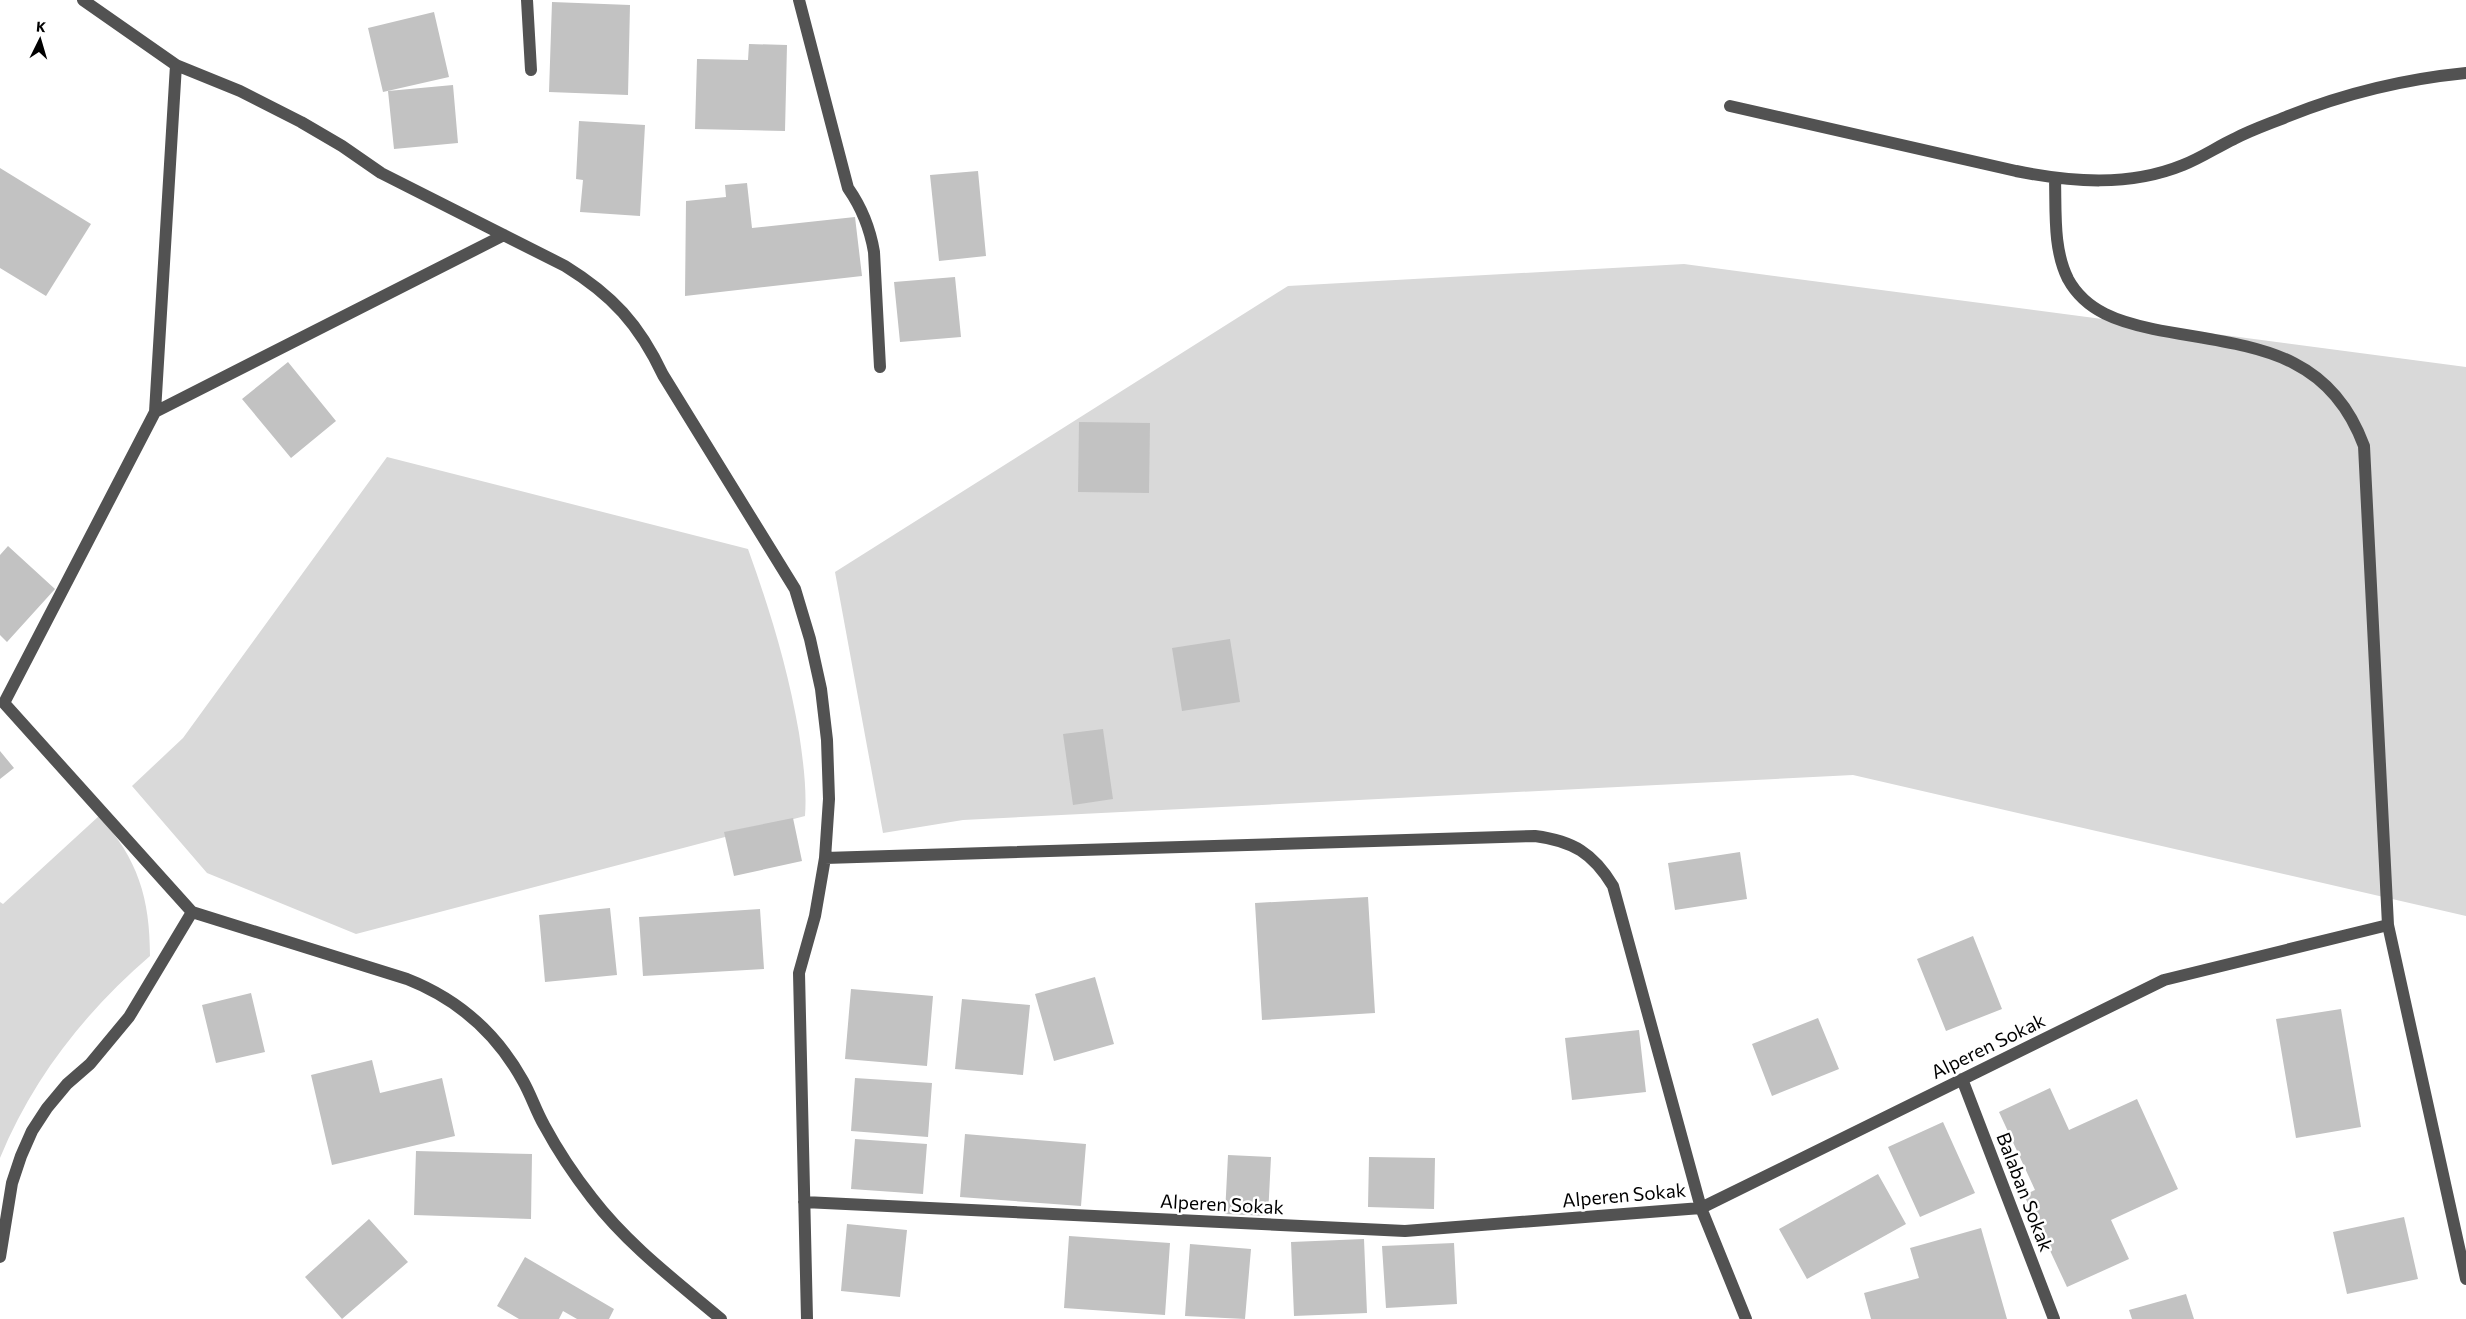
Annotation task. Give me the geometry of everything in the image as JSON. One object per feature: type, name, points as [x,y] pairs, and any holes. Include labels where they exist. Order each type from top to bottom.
[{"type":"street","points":[[83,0],[176,66],[240,91],[301,122],[342,146],[381,173],[565,266],[592,282],[634,324],[795,589],[810,639],[821,689],[828,740],[829,799],[825,858],[815,916],[799,973],[806,1319]]},
{"type":"street","points":[[527,0],[531,70]]},
{"type":"street","points":[[799,0],[848,188],[864,215],[871,234],[874,252],[880,368]]},
{"type":"street","points":[[176,66],[155,412],[2,701],[192,912],[431,988],[454,1002],[482,1025],[510,1059],[543,1124],[566,1162],[593,1199],[625,1236],[722,1319]]},
{"type":"street","points":[[1730,106],[2055,179],[2101,181],[2154,174],[2184,165],[2235,138],[2288,116],[2344,97],[2395,84],[2466,73]]},
{"type":"street","points":[[2055,179],[2058,246],[2062,264],[2069,280],[2079,294],[2093,307],[2126,323],[2259,350],[2295,362],[2331,388],[2356,425],[2364,446],[2388,925],[2466,1279]]},
{"type":"street","points":[[155,412],[504,235]]},
{"type":"street","points":[[825,858],[1535,836],[1555,839],[1568,844],[1591,857],[1613,886],[1701,1208],[1746,1319]]},
{"type":"street","points":[[0,1257],[12,1183],[20,1156],[32,1131],[47,1108],[67,1084],[90,1064],[129,1017],[192,912]]},
{"type":"street","name":"Alperen Sokak","points":[[804,1202],[1405,1231],[1701,1208],[2164,980],[2388,925]]},
{"type":"street","name":"Balaban Sokak","points":[[1962,1079],[2054,1319]]},
{"type":"shaded area","points":[[1684,264],[2466,367],[2466,916],[1853,775],[963,820],[883,833],[835,572],[1288,286]]},
{"type":"shaded area","points":[[387,457],[748,549],[778,640],[795,709],[804,774],[805,816],[356,934],[207,873],[132,786],[183,738]]},
{"type":"shaded area","points":[[99,816],[123,848],[139,880],[148,916],[150,956],[104,1000],[63,1048],[28,1101],[0,1158],[0,902],[3,904]]},
{"type":"building","points":[[552,2],[630,5],[628,95],[549,92]]},
{"type":"building","points":[[434,12],[449,77],[383,92],[368,28]]},
{"type":"building","points":[[749,44],[787,45],[785,131],[695,129],[697,59],[748,60]]},
{"type":"building","points":[[453,85],[458,143],[394,149],[388,91]]},
{"type":"building","points":[[579,121],[645,125],[640,216],[580,212],[583,180],[576,179]]},
{"type":"building","points":[[0,168],[91,224],[46,296],[0,268]]},
{"type":"building","points":[[978,171],[986,256],[939,261],[930,175]]},
{"type":"building","points":[[747,183],[752,228],[855,217],[862,276],[685,296],[686,201],[726,197],[725,185]]},
{"type":"building","points":[[955,277],[961,337],[900,342],[894,282]]},
{"type":"building","points":[[288,362],[336,421],[291,458],[242,399]]},
{"type":"building","points":[[1079,422],[1150,423],[1149,493],[1078,492]]},
{"type":"building","points":[[8,546],[55,589],[7,642],[0,635],[0,555]]},
{"type":"building","points":[[1230,639],[1240,702],[1182,711],[1172,648]]},
{"type":"building","points":[[1103,729],[1113,799],[1073,805],[1063,734]]},
{"type":"building","points":[[0,751],[14,768],[0,779]]},
{"type":"building","points":[[793,818],[802,861],[734,876],[724,832]]},
{"type":"building","points":[[1740,852],[1747,899],[1675,910],[1668,863]]},
{"type":"building","points":[[1368,897],[1375,1013],[1262,1020],[1255,903]]},
{"type":"building","points":[[610,908],[617,975],[545,982],[539,915]]},
{"type":"building","points":[[760,909],[764,969],[643,976],[639,917]]},
{"type":"building","points":[[1973,936],[2002,1009],[1946,1031],[1917,959]]},
{"type":"building","points":[[1095,977],[1114,1044],[1054,1061],[1035,994]]},
{"type":"building","points":[[851,989],[933,996],[927,1066],[845,1059]]},
{"type":"building","points":[[251,993],[265,1052],[216,1063],[202,1005]]},
{"type":"building","points":[[962,999],[1030,1005],[1023,1075],[955,1069]]},
{"type":"building","points":[[2341,1009],[2361,1127],[2296,1138],[2276,1019]]},
{"type":"building","points":[[1818,1018],[1839,1069],[1772,1096],[1752,1044]]},
{"type":"building","points":[[1639,1030],[1646,1092],[1572,1100],[1565,1038]]},
{"type":"building","points":[[372,1060],[380,1093],[442,1078],[455,1136],[332,1165],[311,1075]]},
{"type":"building","points":[[855,1078],[932,1083],[928,1137],[851,1131]]},
{"type":"building","points":[[2050,1088],[2069,1130],[2137,1099],[2178,1189],[2111,1220],[2129,1259],[2067,1287],[2024,1195],[2035,1190],[1999,1112]]},
{"type":"building","points":[[1943,1122],[1975,1193],[1920,1217],[1888,1147]]},
{"type":"building","points":[[965,1134],[1086,1144],[1081,1206],[960,1197]]},
{"type":"building","points":[[855,1139],[927,1144],[923,1194],[851,1189]]},
{"type":"building","points":[[416,1151],[532,1154],[531,1219],[414,1215]]},
{"type":"building","points":[[1228,1155],[1271,1157],[1268,1216],[1225,1214]]},
{"type":"building","points":[[1369,1157],[1435,1158],[1434,1209],[1368,1207]]},
{"type":"building","points":[[1878,1174],[1906,1224],[1807,1279],[1779,1229]]},
{"type":"building","points":[[2404,1217],[2418,1279],[2347,1294],[2333,1232]]},
{"type":"building","points":[[369,1219],[408,1262],[342,1319],[305,1277]]},
{"type":"building","points":[[847,1224],[907,1230],[900,1297],[841,1291]]},
{"type":"building","points":[[1981,1228],[2007,1319],[1871,1319],[1864,1293],[1919,1278],[1910,1248]]},
{"type":"building","points":[[1069,1236],[1170,1243],[1165,1315],[1064,1308]]},
{"type":"building","points":[[1364,1239],[1367,1313],[1294,1316],[1291,1242]]},
{"type":"building","points":[[1454,1243],[1457,1304],[1386,1308],[1382,1246]]},
{"type":"building","points":[[1190,1244],[1251,1249],[1245,1319],[1185,1316]]},
{"type":"building","points":[[525,1257],[614,1309],[609,1319],[577,1319],[563,1311],[559,1319],[519,1319],[497,1306]]},
{"type":"building","points":[[2186,1294],[2194,1319],[2132,1319],[2129,1310]]}]
